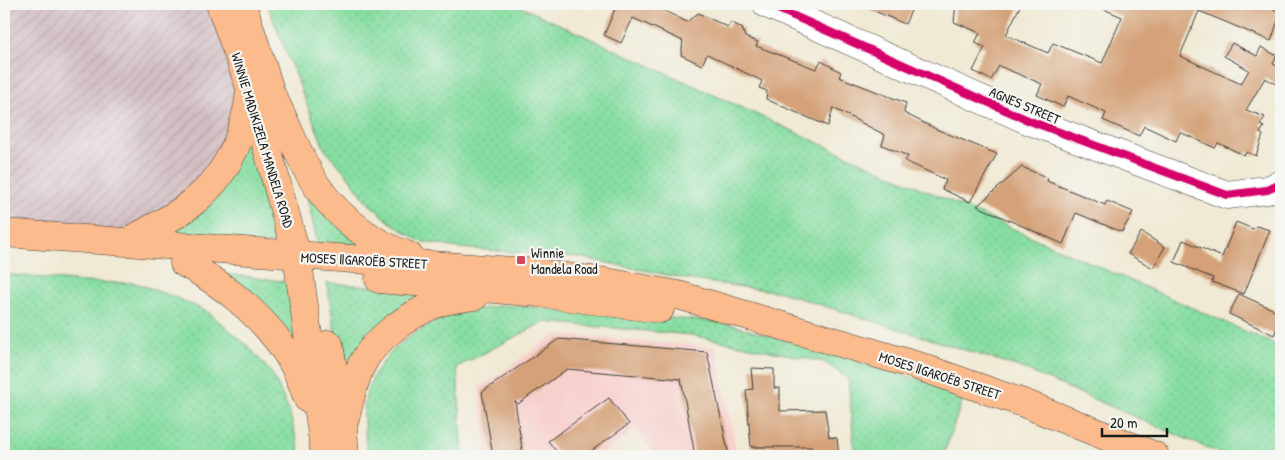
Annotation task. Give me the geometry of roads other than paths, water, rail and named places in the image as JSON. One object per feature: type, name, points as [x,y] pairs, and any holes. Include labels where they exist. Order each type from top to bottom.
[{"type":"main road","name":"WINNIE MADIKIZELA MANDELA ROAD","points":[[220,4],[261,92]]},
{"type":"main road","name":"WINNIE MADIKIZELA MANDELA ROAD","points":[[242,4],[261,92],[307,265],[331,440],[345,456]]},
{"type":"main road","points":[[129,241],[191,204],[212,185],[230,160],[246,120],[261,92]]},
{"type":"main road","points":[[261,92],[326,199],[348,220],[377,241],[401,254],[428,263]]},
{"type":"main road","name":"MOSES ǁGAROËB STREET","points":[[4,233],[129,241],[307,265],[407,281],[539,293],[692,313],[720,308]]},
{"type":"main road","name":"MOSES ǁGAROËB STREET","points":[[4,250],[184,263],[307,265],[428,263],[527,272],[606,282],[678,295],[918,366],[1026,404],[1155,456]]},
{"type":"main road","points":[[184,263],[208,276],[231,293],[265,326],[295,366],[331,440]]},
{"type":"main road","points":[[331,440],[362,363],[378,342],[434,304],[501,291]]},
{"type":"street","name":"AGNES STREET","points":[[768,4],[1030,122],[1227,196],[1267,190],[1281,184]]},
{"type":"place","name":"Winnie Mandela Road","points":[[521,260]]}]
